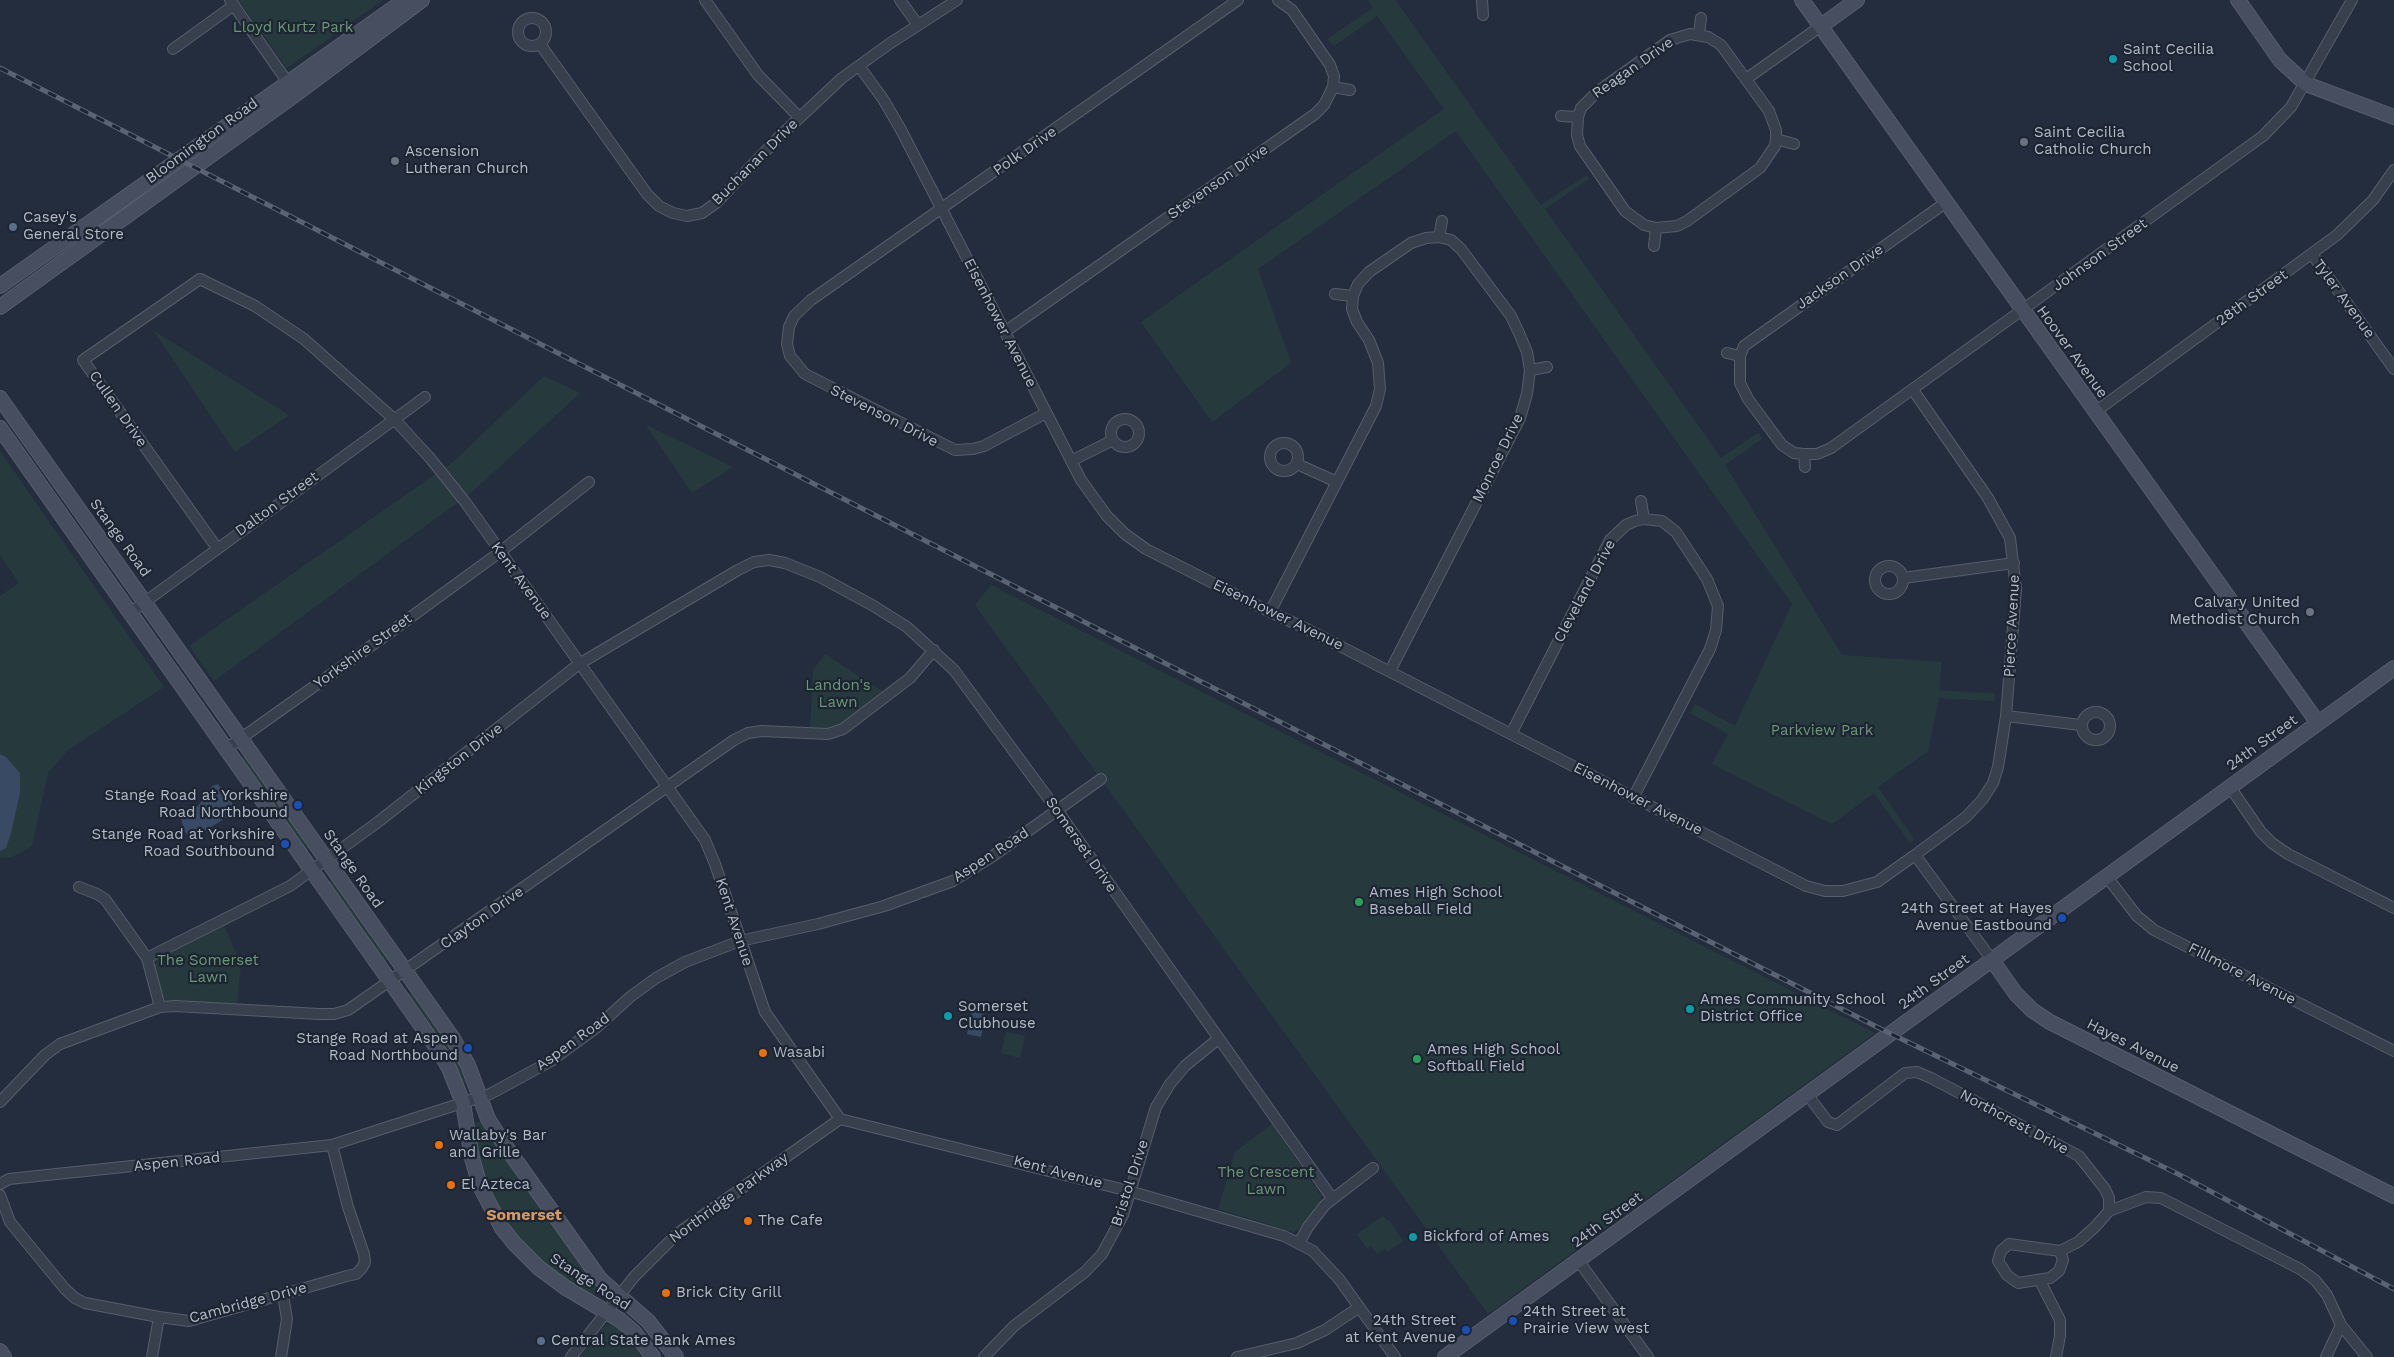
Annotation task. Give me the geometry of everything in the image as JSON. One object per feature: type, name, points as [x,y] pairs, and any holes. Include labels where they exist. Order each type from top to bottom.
[{"type":"main road","name":"Bloomington Road","points":[[0,286],[405,0]]},
{"type":"main road","name":"Bloomington Road","points":[[0,307],[296,94],[422,0]]},
{"type":"main road","name":"Hoover Avenue","points":[[1802,0],[2022,311],[2318,723]]},
{"type":"main road","points":[[1821,26],[1857,0]]},
{"type":"main road","points":[[2238,0],[2280,60],[2306,84],[2394,117]]},
{"type":"main road","name":"Stange Road","points":[[0,398],[146,602],[463,1055],[488,1119],[504,1144],[595,1272],[648,1321],[676,1357]]},
{"type":"main road","name":"Stange Road","points":[[0,428],[449,1068],[463,1103],[476,1172],[487,1201],[502,1228],[538,1268],[566,1288],[607,1311],[633,1331],[653,1357]]},
{"type":"main road","name":"24th Street","points":[[1445,1357],[2394,668]]},
{"type":"main road","name":"Hayes Avenue","points":[[1992,960],[2016,994],[2032,1010],[2050,1022],[2394,1196]]},
{"type":"main road","points":[[0,1351],[4,1357]]},
{"type":"street","points":[[705,0],[758,75],[799,117]]},
{"type":"street","points":[[900,0],[918,25]]},
{"type":"street","name":"Buchanan Drive","points":[[540,44],[647,194],[659,206],[673,213],[686,216],[702,213],[716,203],[799,117],[836,84],[918,25],[957,0]]},
{"type":"street","name":"Polk Drive","points":[[811,300],[942,210],[1238,0]]},
{"type":"street","points":[[1278,0],[1292,10],[1324,55],[1334,76],[1333,87],[1350,90]]},
{"type":"street","points":[[1482,0],[1482,15]]},
{"type":"street","name":"Johnson Street","points":[[1804,454],[1817,454],[1831,448],[2263,136],[2291,107],[2306,84],[2352,0]]},
{"type":"street","points":[[173,49],[232,2],[296,94]]},
{"type":"street","points":[[1561,116],[1578,117],[1576,135],[1580,146],[1625,211],[1644,225],[1656,228],[1677,226],[1687,221],[1760,168],[1771,152],[1776,139],[1774,121],[1746,79],[1721,45],[1699,34],[1701,18]]},
{"type":"street","points":[[1746,79],[1821,26]]},
{"type":"street","name":"Reagan Drive","points":[[1578,117],[1581,108],[1597,92],[1670,40],[1681,36],[1699,34]]},
{"type":"street","name":"Eisenhower Avenue","points":[[859,66],[883,99],[900,128],[1006,331],[1046,413],[1093,500],[1125,534],[1146,549],[1390,671],[1806,886],[1825,891],[1843,891],[1877,882],[1915,855]]},
{"type":"street","name":"Stevenson Drive","points":[[1006,331],[1315,114],[1324,105],[1333,87]]},
{"type":"street","points":[[1776,139],[1794,144]]},
{"type":"street","name":"28th Street","points":[[2096,412],[2312,254],[2355,220],[2373,200],[2394,170]]},
{"type":"street","name":"Jackson Drive","points":[[1740,356],[1744,346],[1753,339],[1945,203]]},
{"type":"street","points":[[1270,612],[1376,406],[1380,389],[1378,363],[1369,340],[1357,322],[1352,308],[1353,296],[1358,284],[1369,272],[1411,243],[1426,238],[1439,237],[1442,221]]},
{"type":"street","points":[[1654,246],[1656,228]]},
{"type":"street","name":"Monroe Drive","points":[[1390,671],[1520,418],[1527,394],[1530,370],[1527,352],[1511,316],[1462,249],[1450,240],[1439,237]]},
{"type":"street","name":"Tyler Avenue","points":[[2312,254],[2394,369]]},
{"type":"street","name":"Kent Avenue","points":[[200,279],[255,306],[304,339],[394,419],[430,458],[460,495],[705,840],[715,864],[765,1012],[840,1119],[1129,1191],[1260,1227],[1299,1243],[1313,1251],[1340,1279],[1358,1308],[1395,1357]]},
{"type":"street","name":"Cullen Drive","points":[[200,279],[84,360],[217,548]]},
{"type":"street","points":[[1335,294],[1353,296]]},
{"type":"street","name":"Stevenson Drive","points":[[811,300],[794,316],[787,336],[790,356],[797,366],[816,382],[945,447],[964,451],[979,448],[1046,413]]},
{"type":"street","points":[[1727,353],[1740,356],[1740,383],[1748,399],[1782,446],[1794,453],[1804,454],[1805,467]]},
{"type":"street","points":[[1530,370],[1547,367]]},
{"type":"street","name":"Pierce Avenue","points":[[1913,390],[2000,517],[2010,538],[2016,589],[2006,716],[1998,767],[1993,783],[1982,800],[1966,817],[1915,855]]},
{"type":"street","name":"Dalton Street","points":[[130,613],[425,397]]},
{"type":"street","points":[[1071,461],[1113,440]]},
{"type":"street","points":[[1297,464],[1337,482]]},
{"type":"street","name":"Yorkshire Street","points":[[226,749],[500,552],[589,482]]},
{"type":"street","points":[[1633,798],[1710,649],[1718,617],[1714,594],[1708,579],[1676,532],[1662,521],[1644,519],[1641,501]]},
{"type":"street","name":"Cleveland Drive","points":[[1511,734],[1610,540],[1626,526],[1644,519]]},
{"type":"street","name":"Kingston Drive","points":[[147,958],[277,894],[327,860],[580,664],[738,570],[754,562],[770,560]]},
{"type":"street","name":"Somerset Drive","points":[[770,560],[785,563],[820,577],[872,604],[907,627],[954,670],[1057,810],[1332,1198]]},
{"type":"street","points":[[1903,578],[2014,563]]},
{"type":"street","name":"Clayton Drive","points":[[0,1102],[46,1055],[60,1044],[160,1007],[175,1006],[334,1014],[348,1010],[405,972],[734,740],[748,733],[762,731],[828,734],[843,729],[910,678],[934,650]]},
{"type":"street","points":[[2006,716],[2081,725]]},
{"type":"street","name":"Aspen Road","points":[[0,1184],[9,1179],[332,1145],[480,1097],[516,1082],[551,1062],[656,978],[685,962],[740,940],[818,924],[884,906],[953,881],[990,858],[1101,780]]},
{"type":"street","points":[[2230,787],[2261,832],[2288,854],[2394,908]]},
{"type":"street","name":"Hayes Avenue","points":[[1915,855],[1992,960]]},
{"type":"street","name":"Fillmore Avenue","points":[[2107,877],[2138,916],[2154,930],[2394,1052]]},
{"type":"street","points":[[79,887],[105,899],[147,958],[160,1007]]},
{"type":"street","name":"Bristol Drive","points":[[984,1357],[1014,1326],[1085,1272],[1102,1254],[1124,1215],[1147,1130],[1164,1093],[1185,1066],[1218,1039]]},
{"type":"street","name":"Northcrest Drive","points":[[1807,1094],[1828,1122],[1837,1125],[1905,1073],[1918,1072],[2079,1156],[2105,1189],[2109,1211]]},
{"type":"street","name":"Northridge Parkway","points":[[571,1357],[619,1296],[657,1253],[678,1233],[840,1119]]},
{"type":"street","name":"Cambridge Drive","points":[[0,1195],[10,1222],[65,1289],[75,1298],[85,1303],[189,1321],[356,1274],[365,1262],[364,1254],[348,1207],[332,1145]]},
{"type":"street","points":[[1299,1243],[1308,1227],[1332,1198],[1373,1168]]},
{"type":"street","points":[[2060,1251],[2063,1260],[2059,1271],[2050,1278],[2040,1281],[2018,1282],[2007,1275],[1998,1261],[2002,1251],[2009,1244],[2060,1251],[2078,1242],[2109,1211],[2146,1197],[2161,1198],[2300,1269],[2315,1280],[2327,1295],[2341,1325],[2367,1357]]},
{"type":"street","points":[[1578,1260],[1648,1357]]},
{"type":"street","points":[[2040,1281],[2060,1320],[2057,1355],[2047,1357]]},
{"type":"street","points":[[281,1357],[287,1319],[283,1295]]},
{"type":"street","points":[[1238,1357],[1297,1343],[1325,1330],[1358,1308]]},
{"type":"street","points":[[152,1357],[159,1317]]},
{"type":"street","points":[[2326,1357],[2341,1325]]},
{"type":"green space","name":"Lloyd Kurtz Park","points":[[238,0],[383,0],[287,68]]},
{"type":"green space","name":"Parkview Park","points":[[1368,0],[1398,0],[1396,1],[1541,205],[1587,175],[1589,179],[1545,209],[1721,458],[1758,433],[1762,439],[1725,465],[1842,655],[1942,662],[1939,690],[1995,694],[1994,701],[1939,698],[1928,751],[1878,787],[1914,839],[1910,843],[1874,793],[1832,824],[1712,764],[1728,734],[1690,713],[1695,704],[1735,726],[1792,604],[1456,131],[1258,269],[1291,363],[1212,422],[1141,322],[1444,109],[1377,16],[1334,46],[1327,39],[1373,8]]},
{"type":"green space","points":[[154,331],[289,415],[235,452]]},
{"type":"green space","points":[[544,376],[580,393],[473,491],[214,681],[189,646],[453,462]]},
{"type":"green space","points":[[646,425],[733,467],[692,493]]},
{"type":"green space","points":[[0,451],[164,687],[68,750],[48,773],[32,846],[12,857],[0,858],[0,596],[19,583],[0,555]]},
{"type":"green space","points":[[991,585],[1875,1033],[1488,1314],[975,605]]},
{"type":"green space","name":"Landon's Lawn","points":[[825,654],[885,693],[838,727],[810,729],[813,670]]},
{"type":"green space","points":[[245,755],[310,848],[305,851],[240,759]]},
{"type":"green space","points":[[333,879],[389,959],[383,963],[327,883]]},
{"type":"green space","name":"The Somerset Lawn","points":[[224,926],[241,964],[237,1004],[169,1001],[162,997],[154,966],[158,959]]},
{"type":"green space","points":[[412,991],[458,1058],[468,1082],[462,1084],[406,995]]},
{"type":"green space","points":[[1006,1032],[1025,1036],[1020,1058],[1001,1053]]},
{"type":"green space","points":[[480,1122],[597,1285],[596,1293],[593,1295],[568,1284],[538,1261],[509,1228],[483,1177],[474,1138],[475,1124]]},
{"type":"green space","name":"The Crescent Lawn","points":[[1272,1124],[1321,1196],[1320,1201],[1300,1228],[1294,1232],[1218,1209],[1235,1152]]},
{"type":"green space","points":[[1383,1216],[1387,1221],[1389,1220],[1403,1241],[1387,1252],[1385,1249],[1377,1254],[1371,1246],[1367,1249],[1357,1234]]},
{"type":"green space","points":[[607,1325],[617,1325],[623,1330],[621,1333],[642,1357],[580,1357]]},
{"type":"water","points":[[0,754],[6,757],[20,773],[20,793],[6,848],[0,851]]},
{"type":"water","points":[[218,784],[234,805],[235,812],[192,839],[184,831],[181,819],[199,805],[212,786]]},
{"type":"water","points":[[972,1011],[986,1015],[981,1037],[967,1034]]},
{"type":"railway","points":[[0,68],[1877,1027],[2178,1174],[2394,1289]]},
{"type":"place","name":"Saint Cecilia School","points":[[2113,59]]},
{"type":"place","name":"Saint Cecilia Catholic Church","points":[[2024,142]]},
{"type":"place","name":"Ascension Lutheran Church","points":[[395,161]]},
{"type":"place","name":"Casey's General Store","points":[[13,227]]},
{"type":"place","name":"Calvary United Methodist Church","points":[[2310,612]]},
{"type":"place","name":"Stange Road at Yorkshire Road Northbound","points":[[298,805]]},
{"type":"place","name":"Stange Road at Yorkshire Road Southbound","points":[[285,844]]},
{"type":"place","name":"Ames High School Baseball Field","points":[[1359,902]]},
{"type":"place","name":"24th Street at Hayes Avenue Eastbound","points":[[2062,918]]},
{"type":"place","name":"Ames Community School District Office","points":[[1690,1009]]},
{"type":"place","name":"Somerset Clubhouse","points":[[948,1016]]},
{"type":"place","name":"Stange Road at Aspen Road Northbound","points":[[468,1048]]},
{"type":"place","name":"Wasabi","points":[[763,1053]]},
{"type":"place","name":"Ames High School Softball Field","points":[[1417,1059]]},
{"type":"place","name":"Wallaby's Bar and Grille","points":[[439,1145]]},
{"type":"place","name":"El Azteca","points":[[451,1185]]},
{"type":"place","name":"The Cafe","points":[[748,1221]]},
{"type":"place","name":"Bickford of Ames","points":[[1413,1237]]},
{"type":"place","name":"Brick City Grill","points":[[666,1293]]},
{"type":"place","name":"24th Street at Prairie View west","points":[[1513,1321]]},
{"type":"place","name":"24th Street at Kent Avenue","points":[[1466,1330]]},
{"type":"place","name":"Central State Bank Ames","points":[[541,1341]]},
{"type":"district","name":"Somerset","points":[[524,1215]]}]
